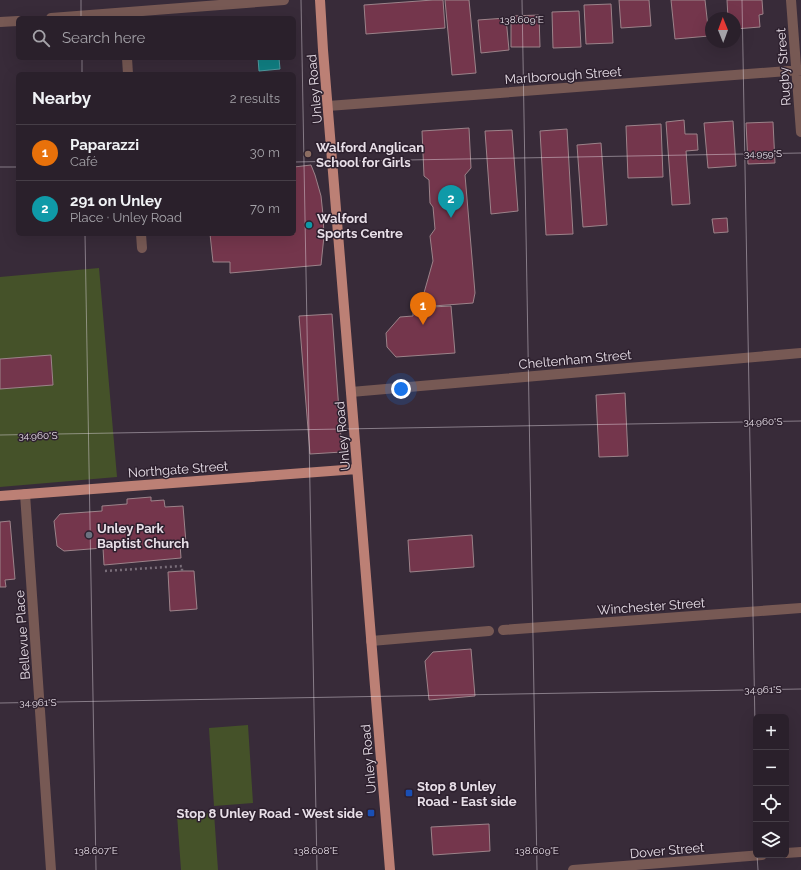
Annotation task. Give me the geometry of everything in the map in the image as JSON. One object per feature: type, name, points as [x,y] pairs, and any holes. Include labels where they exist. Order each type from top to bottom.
[{"type":"main road","name":"Unley Road","points":[[320,0],[390,870]]},
{"type":"main road","name":"Northgate Street","points":[[0,496],[357,469]]},
{"type":"street","points":[[99,16],[123,15],[205,3],[284,0]]},
{"type":"street","name":"Rugby Street","points":[[791,0],[799,70],[801,132]]},
{"type":"street","points":[[0,22],[16,20]]},
{"type":"street","points":[[127,60],[128,72]]},
{"type":"street","name":"Marlborough Street","points":[[328,106],[799,70]]},
{"type":"street","points":[[141,236],[142,248]]},
{"type":"street","name":"Cheltenham Street","points":[[351,392],[801,353]]},
{"type":"street","name":"Bellevue Place","points":[[26,494],[50,870]]},
{"type":"street","name":"Winchester Street","points":[[503,630],[801,608]]},
{"type":"street","points":[[371,641],[489,631]]},
{"type":"street","points":[[789,853],[801,852]]},
{"type":"street","name":"Dover Street","points":[[573,870],[753,856]]},
{"type":"path","points":[[105,571],[182,566],[182,571]]},
{"type":"green space","points":[[99,268],[117,477],[0,487],[0,277]]},
{"type":"green space","points":[[248,725],[253,803],[214,806],[209,728]]},
{"type":"green space","points":[[214,813],[218,870],[181,870],[177,815]]},
{"type":"water","points":[[258,60],[279,60],[280,69],[259,71]]},
{"type":"building","points":[[443,0],[445,28],[366,34],[364,5]]},
{"type":"building","points":[[445,0],[469,0],[476,73],[452,75]]},
{"type":"building","points":[[619,0],[649,0],[651,26],[621,28]]},
{"type":"building","points":[[671,0],[705,0],[706,12],[705,12],[705,36],[675,39]]},
{"type":"building","points":[[727,0],[762,0],[763,14],[759,15],[760,27],[741,29],[741,12],[728,12]]},
{"type":"building","points":[[611,4],[613,43],[586,44],[584,5]]},
{"type":"building","points":[[579,11],[581,47],[553,48],[552,12]]},
{"type":"building","points":[[539,15],[540,47],[511,47],[511,16]]},
{"type":"building","points":[[506,18],[509,50],[481,53],[478,20]]},
{"type":"building","points":[[684,120],[685,134],[697,134],[698,150],[686,151],[690,204],[672,205],[666,122]]},
{"type":"building","points":[[733,121],[736,166],[708,168],[704,123]]},
{"type":"building","points":[[773,122],[775,163],[748,164],[746,123]]},
{"type":"building","points":[[661,124],[663,177],[628,178],[626,126]]},
{"type":"building","points":[[469,128],[471,168],[465,175],[475,293],[473,303],[420,307],[433,261],[430,236],[435,229],[433,207],[430,203],[429,180],[424,176],[422,131]]},
{"type":"building","points":[[567,129],[573,234],[546,235],[540,131]]},
{"type":"building","points":[[512,130],[518,211],[491,214],[485,131]]},
{"type":"building","points":[[601,143],[607,225],[583,227],[577,145]]},
{"type":"building","name":"Walford Sports Centre","points":[[311,165],[321,196],[324,236],[321,265],[230,273],[230,262],[213,262],[210,236],[296,236],[296,167]]},
{"type":"building","points":[[727,218],[728,232],[714,233],[712,219]]},
{"type":"building","points":[[451,306],[455,353],[396,357],[387,347],[386,333],[400,317],[413,316],[413,308]]},
{"type":"building","points":[[332,314],[342,452],[310,454],[299,316]]},
{"type":"building","points":[[51,355],[53,385],[0,389],[0,359]]},
{"type":"building","points":[[625,393],[628,456],[599,457],[596,395]]},
{"type":"building","points":[[151,497],[151,501],[164,500],[165,507],[183,506],[186,543],[180,544],[181,558],[104,565],[103,548],[64,551],[57,546],[54,521],[60,514],[102,511],[102,506],[127,504],[127,499]]},
{"type":"building","points":[[10,521],[15,579],[5,580],[6,587],[0,587],[0,522]]},
{"type":"building","points":[[472,535],[474,567],[410,572],[408,540]]},
{"type":"building","points":[[194,571],[197,609],[170,611],[168,572]]},
{"type":"building","points":[[471,649],[475,696],[429,700],[425,661],[433,652]]},
{"type":"building","points":[[489,824],[490,851],[433,855],[431,827]]},
{"type":"place","name":"Walford Anglican School for Girls","points":[[308,154]]},
{"type":"place","name":"291 on Unley","points":[[451,218]]},
{"type":"place","name":"Walford Sports Centre","points":[[309,225]]},
{"type":"place","name":"Paparazzi","points":[[423,325]]},
{"type":"place","name":"Unley Park Baptist Church","points":[[89,535]]},
{"type":"place","name":"Stop 8 Unley Road - East side","points":[[409,793]]},
{"type":"place","name":"Stop 8 Unley Road - West side","points":[[371,813]]}]
